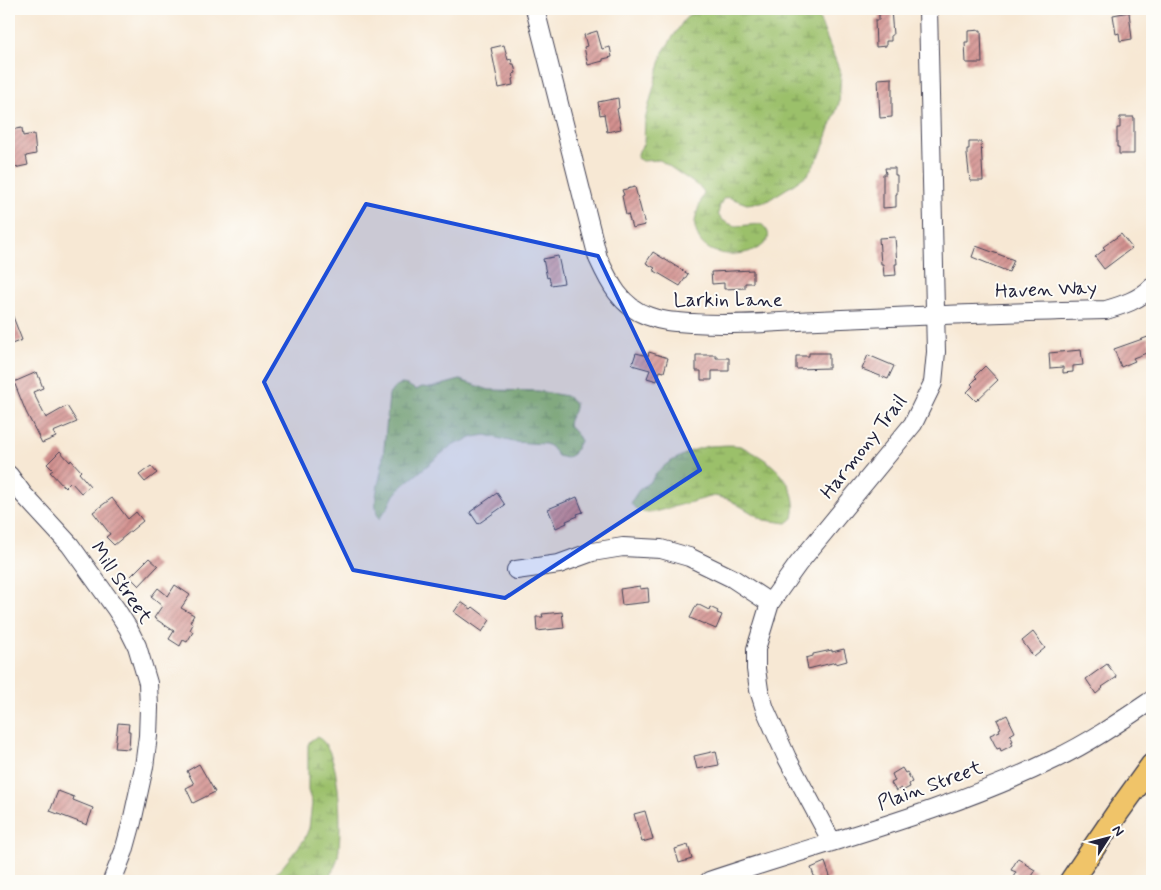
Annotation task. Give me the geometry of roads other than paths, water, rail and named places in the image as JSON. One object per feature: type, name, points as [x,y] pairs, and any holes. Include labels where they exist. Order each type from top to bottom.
[{"type":"main road","points":[[1072,881],[1152,765]]},
{"type":"street","name":"Larkin Lane","points":[[535,9],[598,258],[608,280],[630,307],[647,316],[669,322],[714,325],[936,315]]},
{"type":"street","name":"Harmony Trail","points":[[832,842],[787,758],[765,709],[759,690],[756,649],[770,603],[798,564],[913,424],[933,383],[936,352],[936,315],[928,9]]},
{"type":"street","name":"Haven Way","points":[[936,315],[1106,310],[1127,304],[1146,294],[1152,287]]},
{"type":"street","name":"Mill Street","points":[[9,474],[23,494],[70,545],[128,628],[137,646],[148,683],[149,708],[144,766],[124,852],[112,881]]},
{"type":"street","points":[[516,570],[559,564],[592,552],[623,547],[661,549],[688,558],[732,578],[770,603]]},
{"type":"street","name":"Plain Street","points":[[709,881],[927,812],[1030,771],[1079,746],[1152,700]]}]
